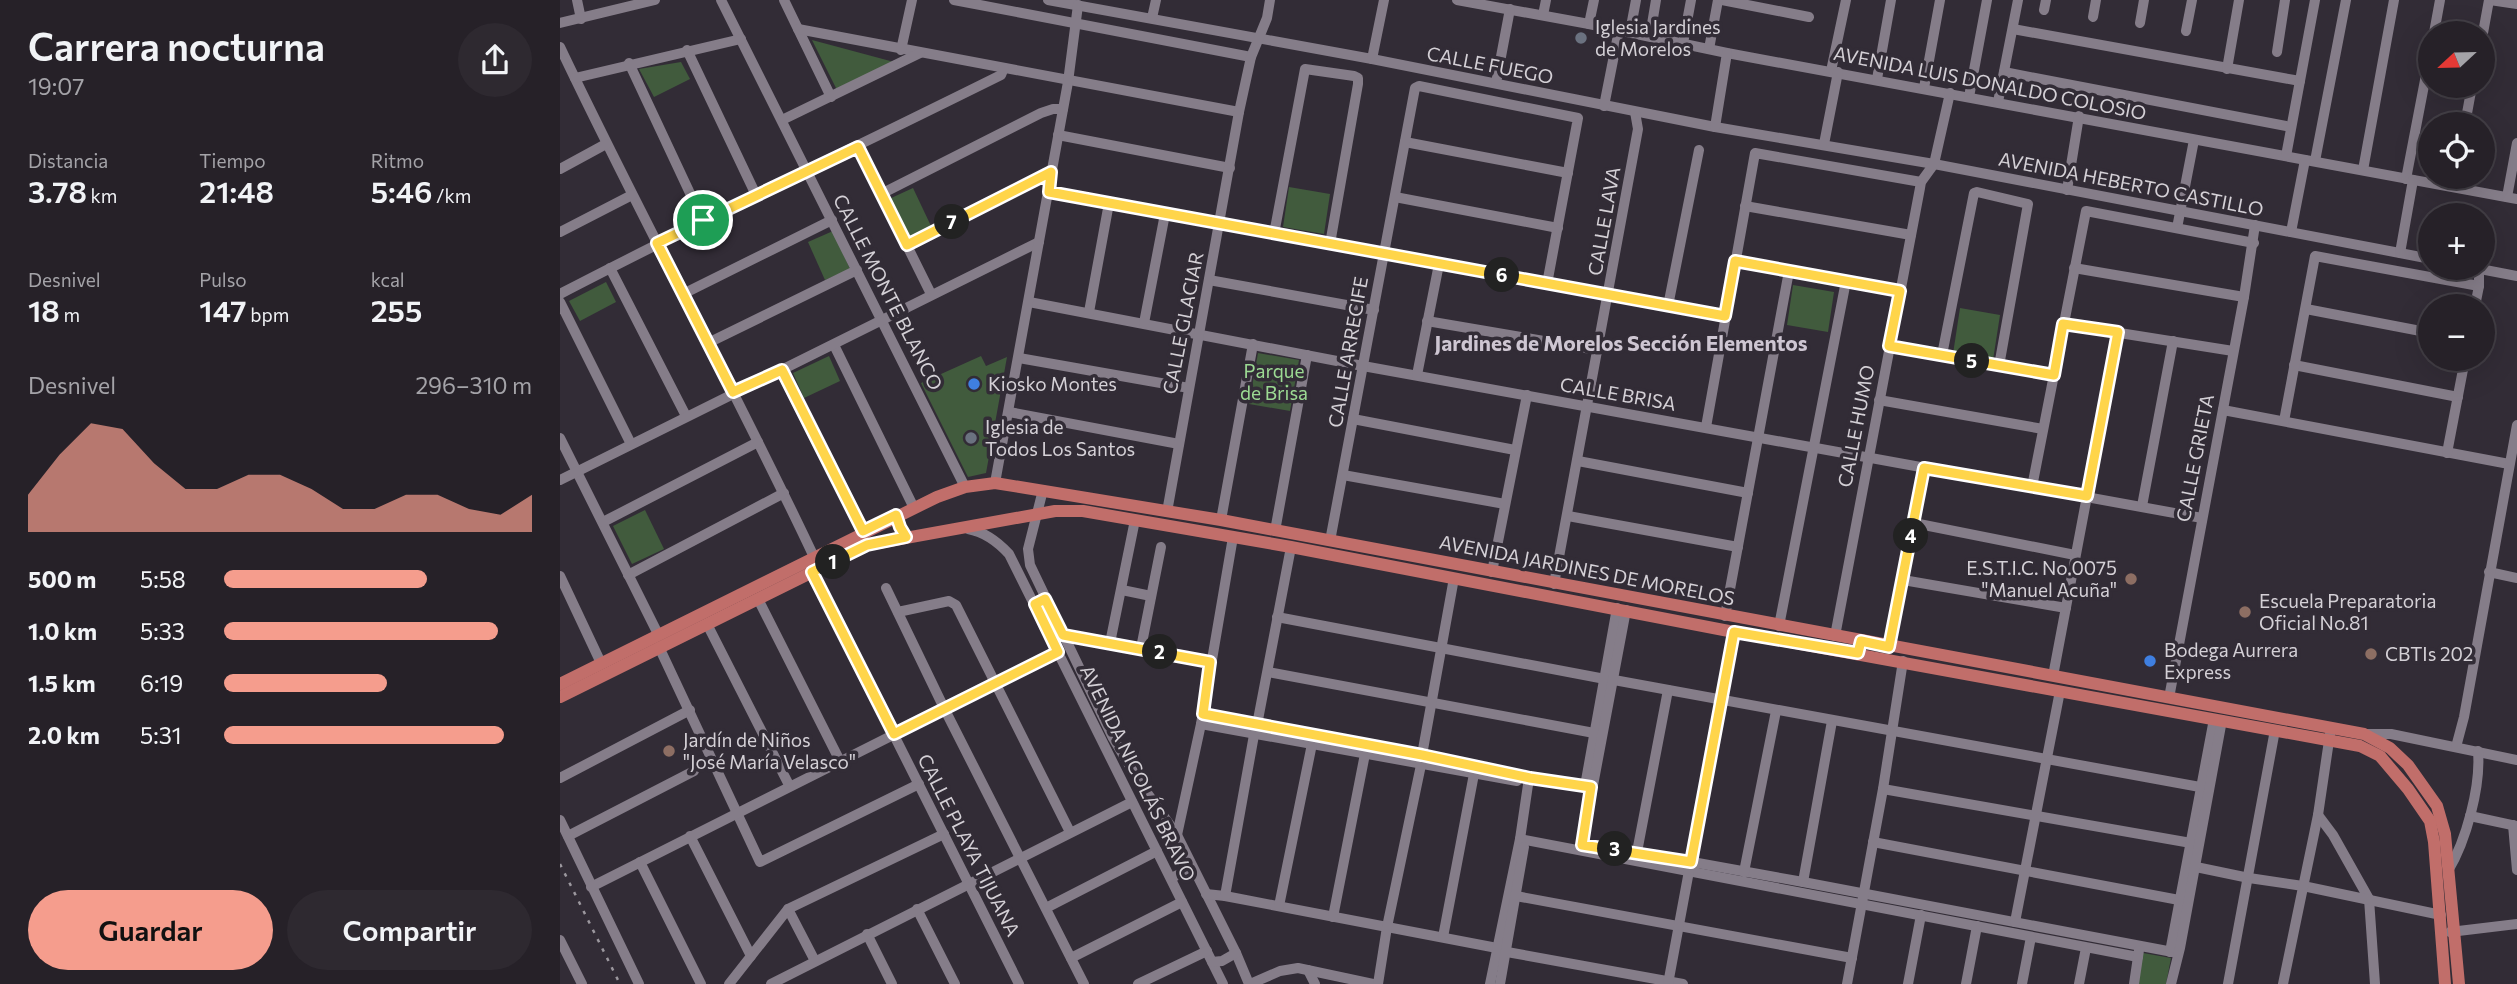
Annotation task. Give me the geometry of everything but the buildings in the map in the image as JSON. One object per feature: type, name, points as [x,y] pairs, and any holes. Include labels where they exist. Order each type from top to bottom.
[{"type":"main road","name":"AVENIDA JARDINES DE MORELOS","points":[[560,697],[632,654],[896,515],[965,487],[995,483],[1043,490],[1330,541],[1437,568],[1454,578],[1734,632],[1860,647],[1889,647],[2053,677],[2218,719],[2360,746],[2380,756],[2430,821],[2441,915],[2448,932],[2459,984]]},
{"type":"main road","name":"AVENIDA JARDINES DE MORELOS","points":[[659,641],[707,624],[867,545],[1055,510],[1083,511],[1291,547],[1437,568],[1492,572],[1835,636],[1903,661],[2060,691],[2169,698],[2331,726],[2364,733],[2390,748],[2408,765],[2437,806],[2445,834],[2448,871],[2445,984]]},
{"type":"main road","points":[[896,515],[906,537]]},
{"type":"main road","points":[[1754,635],[1756,622]]},
{"type":"main road","name":"AVENIDA JARDINES DE MORELOS","points":[[560,684],[601,663],[632,654]]},
{"type":"street","points":[[577,0],[581,19]]},
{"type":"street","points":[[560,23],[581,19],[621,4],[655,0]]},
{"type":"street","name":"CALLE MONTE BLANCO","points":[[721,0],[965,487]]},
{"type":"street","points":[[784,0],[831,97]]},
{"type":"street","points":[[901,50],[912,0]]},
{"type":"street","points":[[954,0],[1251,57]]},
{"type":"street","name":"CALLE FUEGO","points":[[1048,0],[1372,59],[1715,127],[1824,145]]},
{"type":"street","points":[[1152,19],[1156,0]]},
{"type":"street","name":"CALLE GLACIAR","points":[[1167,512],[1239,112],[1251,57],[1267,18],[1270,0]]},
{"type":"street","points":[[1372,59],[1384,0]]},
{"type":"street","name":"AVENIDA LUIS DONALDO COLOSIO","points":[[1457,0],[1495,3],[1510,9],[1590,23],[1727,53],[2418,180]]},
{"type":"street","points":[[1544,16],[1546,0]]},
{"type":"street","points":[[1590,23],[1594,0]]},
{"type":"street","points":[[1630,32],[1636,0]]},
{"type":"street","points":[[1650,36],[1657,0]]},
{"type":"street","points":[[1683,43],[1691,0]]},
{"type":"street","points":[[1709,49],[1720,0],[1809,17]]},
{"type":"street","points":[[1824,145],[1846,0]]},
{"type":"street","points":[[1877,79],[1891,0]]},
{"type":"street","points":[[1924,88],[1940,0]]},
{"type":"street","points":[[1969,97],[1987,0]]},
{"type":"street","points":[[1998,102],[2018,0]]},
{"type":"street","points":[[2092,17],[2096,0]]},
{"type":"street","points":[[2140,23],[2144,0]]},
{"type":"street","points":[[2186,31],[2192,0]]},
{"type":"street","points":[[2227,69],[2239,0]]},
{"type":"street","points":[[2277,51],[2285,0]]},
{"type":"street","points":[[2286,156],[2315,0]]},
{"type":"street","points":[[2291,232],[2310,161],[2346,0]]},
{"type":"street","points":[[2363,170],[2394,0]]},
{"type":"street","points":[[2436,21],[2440,0]]},
{"type":"street","points":[[2486,21],[2490,0],[2517,4]]},
{"type":"street","points":[[995,483],[1049,192],[1078,5]]},
{"type":"street","points":[[1496,83],[1510,9]]},
{"type":"street","points":[[798,29],[1068,82],[1239,112]]},
{"type":"street","points":[[2013,29],[2300,81]]},
{"type":"street","points":[[1604,106],[1619,30]]},
{"type":"street","points":[[575,78],[741,39]]},
{"type":"street","points":[[560,47],[606,145],[814,557]]},
{"type":"street","points":[[687,50],[757,195]]},
{"type":"street","points":[[782,120],[920,53]]},
{"type":"street","points":[[1715,127],[1727,53]]},
{"type":"street","points":[[629,64],[703,220]]},
{"type":"street","points":[[560,294],[703,220],[858,147],[1001,75],[1004,68]]},
{"type":"street","points":[[1274,234],[1305,69],[1354,76],[1358,78],[1358,84],[1330,244]]},
{"type":"street","points":[[2004,72],[2291,127]]},
{"type":"street","name":"CALLE FUEGO","points":[[1415,88],[1419,86],[1578,118],[1568,173]]},
{"type":"street","name":"CALLE ARRECIFE","points":[[1330,541],[1415,88]]},
{"type":"street","points":[[1706,427],[1755,153],[1921,182],[1934,164],[1950,93]]},
{"type":"street","points":[[2400,253],[2423,98]]},
{"type":"street","points":[[881,194],[1041,113],[1063,109]]},
{"type":"street","name":"CALLE LAVA","points":[[1554,584],[1638,129],[1635,112]]},
{"type":"street","points":[[2067,190],[2079,116]]},
{"type":"street","points":[[1058,135],[1230,168]]},
{"type":"street","points":[[2178,228],[2194,140]]},
{"type":"street","points":[[1405,142],[1568,173],[1547,284]]},
{"type":"street","points":[[2512,198],[2517,143]]},
{"type":"street","points":[[560,169],[606,145]]},
{"type":"street","name":"AVENIDA HEBERTO CASTILLO","points":[[1824,145],[2418,256]]},
{"type":"street","points":[[858,147],[931,294]]},
{"type":"street","points":[[1668,306],[1699,150]]},
{"type":"street","points":[[907,245],[1051,172]]},
{"type":"street","name":"CALLE HUMO","points":[[1835,636],[1921,182]]},
{"type":"street","name":"AVENIDA LUIS DONALDO COLOSIO","points":[[2479,189],[2512,198]]},
{"type":"street","points":[[1049,192],[1725,316]]},
{"type":"street","points":[[1942,355],[1973,196],[1977,192],[2028,204],[1999,366]]},
{"type":"street","points":[[560,232],[632,195]]},
{"type":"street","points":[[1395,197],[1558,228]]},
{"type":"street","points":[[1089,312],[1109,203]]},
{"type":"street","points":[[1745,206],[1911,235]]},
{"type":"street","points":[[2032,487],[2086,211],[2253,243]]},
{"type":"street","points":[[1144,323],[1165,214]]},
{"type":"street","points":[[683,294],[832,219]]},
{"type":"street","name":"CALLE GRIETA","points":[[2169,698],[2255,225]]},
{"type":"street","points":[[560,480],[1039,242]]},
{"type":"street","points":[[2284,421],[2315,256],[2479,286]]},
{"type":"street","points":[[1735,261],[1900,291]]},
{"type":"street","points":[[1418,375],[1439,264]]},
{"type":"street","points":[[610,268],[686,416]]},
{"type":"street","points":[[2074,268],[2244,297]]},
{"type":"street","points":[[708,343],[858,270]]},
{"type":"street","points":[[1725,616],[1789,271]]},
{"type":"street","points":[[2495,272],[2517,276]]},
{"type":"street","points":[[1209,279],[1374,310]]},
{"type":"street","points":[[2477,294],[2478,280]]},
{"type":"street","points":[[1779,626],[1846,281]]},
{"type":"street","points":[[560,302],[631,444]]},
{"type":"street","name":"CALLE BRISA","points":[[1029,302],[1363,366],[2202,518]]},
{"type":"street","points":[[2306,309],[2418,331]]},
{"type":"street","points":[[1427,321],[1597,350]]},
{"type":"street","points":[[2063,324],[2233,351]]},
{"type":"street","points":[[2053,677],[2118,332]]},
{"type":"street","points":[[2142,506],[2174,341]]},
{"type":"street","points":[[1221,520],[1252,344]]},
{"type":"street","points":[[834,345],[914,508]]},
{"type":"street","points":[[1889,346],[2054,375]]},
{"type":"street","points":[[1275,531],[1307,355]]},
{"type":"street","points":[[1019,358],[1189,388]]},
{"type":"street","points":[[2294,365],[2458,397]]},
{"type":"street","points":[[782,370],[863,531]]},
{"type":"street","points":[[2447,453],[2463,371]]},
{"type":"street","points":[[1492,572],[1527,395]]},
{"type":"street","points":[[1879,400],[2043,429]]},
{"type":"street","points":[[2223,410],[2509,464]]},
{"type":"street","points":[[1009,412],[1179,444]]},
{"type":"street","points":[[1353,419],[1515,450]]},
{"type":"street","points":[[2456,747],[2464,717],[2517,425]]},
{"type":"street","points":[[560,438],[603,522],[760,862],[919,784]]},
{"type":"street","points":[[603,522],[758,442]]},
{"type":"street","points":[[1578,461],[1748,494]]},
{"type":"street","points":[[1889,647],[1924,468]]},
{"type":"street","points":[[1343,475],[1505,504]]},
{"type":"street","name":"AVENIDA NICOLÁS BRAVO","points":[[1043,490],[1028,549],[1030,565],[1113,738],[1140,783],[1177,835],[1249,984]]},
{"type":"street","points":[[628,575],[783,493]]},
{"type":"street","points":[[1568,516],[1738,547]]},
{"type":"street","points":[[1110,643],[1135,520]]},
{"type":"street","points":[[1914,523],[2075,555]]},
{"type":"street","name":"AVENIDA NICOLÁS BRAVO","points":[[960,527],[976,531],[999,543],[1009,554],[1223,984]]},
{"type":"street","points":[[1177,835],[1202,719],[1233,537]]},
{"type":"street","points":[[1141,648],[1161,547]]},
{"type":"street","points":[[1225,896],[1291,547]]},
{"type":"street","name":"CALLE PLAYA TIJUANA","points":[[812,572],[1019,984]]},
{"type":"street","points":[[2489,572],[2517,578]]},
{"type":"street","points":[[560,576],[601,663]]},
{"type":"street","points":[[1249,984],[1280,971],[1298,968],[1376,984],[1454,578]]},
{"type":"street","points":[[1903,580],[2066,608]]},
{"type":"street","points":[[886,588],[1084,984]]},
{"type":"street","points":[[1122,590],[1150,596]]},
{"type":"street","points":[[758,598],[841,761]]},
{"type":"street","points":[[1035,604],[1045,599]]},
{"type":"street","points":[[898,612],[953,601],[1070,832]]},
{"type":"street","points":[[1421,760],[1474,774],[1588,787],[1595,782],[1604,706],[1621,609]]},
{"type":"street","points":[[1277,617],[1776,711],[2200,786]]},
{"type":"street","points":[[707,624],[789,785]]},
{"type":"street","points":[[1668,983],[1734,632]]},
{"type":"street","points":[[1063,635],[1210,662]]},
{"type":"street","points":[[591,887],[789,785],[1058,652]]},
{"type":"street","points":[[1847,984],[1893,732],[1903,661]]},
{"type":"street","points":[[1268,672],[1594,733]]},
{"type":"street","points":[[1637,852],[1668,690]]},
{"type":"street","points":[[2015,922],[2060,691]]},
{"type":"street","points":[[1581,847],[1594,733],[1604,706]]},
{"type":"street","points":[[560,778],[690,710]]},
{"type":"street","points":[[1744,872],[1776,711]]},
{"type":"street","points":[[1202,719],[1529,780]]},
{"type":"street","points":[[2174,953],[2196,867],[2200,786],[2218,719]]},
{"type":"street","points":[[2171,984],[2179,900],[2200,813],[2218,719]]},
{"type":"street","points":[[1803,882],[1832,721]]},
{"type":"street","points":[[2283,984],[2318,815],[2331,726]]},
{"type":"street","points":[[2228,984],[2275,730]]},
{"type":"street","points":[[2364,733],[2391,734],[2517,760]]},
{"type":"street","points":[[1284,735],[1312,744],[1365,754],[1393,755]]},
{"type":"street","points":[[1279,906],[1312,744]]},
{"type":"street","points":[[2448,871],[2460,851],[2470,816],[2479,761],[2478,751]]},
{"type":"street","points":[[1333,917],[1365,754]]},
{"type":"street","points":[[568,836],[694,772]]},
{"type":"street","points":[[1443,937],[1474,774]]},
{"type":"street","points":[[1508,921],[1516,897],[1529,780]]},
{"type":"street","points":[[771,984],[1070,832],[1130,798],[1140,783]]},
{"type":"street","points":[[1883,789],[2191,843]]},
{"type":"street","points":[[2318,815],[2333,835],[2369,899],[2375,984]]},
{"type":"street","points":[[2470,816],[2515,826],[2517,870]]},
{"type":"street","points":[[560,820],[639,984]]},
{"type":"street","points":[[729,984],[788,909],[944,834]]},
{"type":"street","points":[[690,836],[751,956]]},
{"type":"street","points":[[1523,840],[1637,852],[1690,866]]},
{"type":"street","points":[[1490,984],[1502,950],[1523,840]]},
{"type":"street","points":[[1872,842],[2179,900]]},
{"type":"street","points":[[1581,847],[1950,915],[2015,922],[2139,951]]},
{"type":"street","points":[[1046,908],[1157,851]]},
{"type":"street","points":[[640,862],[701,984]]},
{"type":"street","points":[[2196,867],[2441,915]]},
{"type":"street","points":[[1171,878],[1184,872],[1194,872]]},
{"type":"street","points":[[1719,872],[1744,872],[1803,882],[1921,915],[1950,915],[1977,926],[2086,948],[2174,953]]},
{"type":"street","points":[[1206,894],[1683,984]]},
{"type":"street","points":[[1516,897],[1852,958]]},
{"type":"street","points":[[1071,958],[1182,902]]},
{"type":"street","points":[[788,909],[815,961]]},
{"type":"street","points":[[917,909],[955,984]]},
{"type":"street","points":[[1908,984],[1921,915]]},
{"type":"street","points":[[2448,932],[2517,924]]},
{"type":"street","points":[[1966,984],[1977,926]]},
{"type":"street","points":[[867,934],[892,984]]},
{"type":"street","points":[[2022,984],[2031,937]]},
{"type":"street","points":[[560,940],[582,984]]},
{"type":"street","points":[[2079,984],[2086,948]]},
{"type":"street","points":[[1500,984],[1502,950]]},
{"type":"street","points":[[1142,983],[1207,951]]},
{"type":"street","points":[[2134,984],[2139,951]]},
{"type":"street","points":[[1212,962],[1222,961],[1236,953]]},
{"type":"street","points":[[1308,970],[1315,984]]},
{"type":"street","points":[[737,974],[742,984]]},
{"type":"green space","points":[[812,40],[894,62],[837,90]]},
{"type":"green space","points":[[681,62],[690,79],[654,97],[639,69]]},
{"type":"green space","points":[[1289,187],[1330,194],[1324,234],[1283,227]]},
{"type":"green space","points":[[913,188],[931,226],[908,237],[889,199]]},
{"type":"green space","points":[[833,231],[850,269],[825,280],[808,242]]},
{"type":"green space","points":[[606,282],[616,302],[580,321],[569,301]]},
{"type":"green space","points":[[1793,285],[1834,292],[1828,332],[1787,325]]},
{"type":"green space","points":[[1960,308],[2000,315],[1993,360],[1953,354]]},
{"type":"green space","name":"Parque de Brisa","points":[[1258,353],[1299,360],[1290,411],[1249,404]]},
{"type":"green space","points":[[829,356],[840,381],[804,398],[793,373]]},
{"type":"green space","points":[[981,356],[986,366],[1007,357],[986,473],[968,477],[921,383]]},
{"type":"green space","points":[[645,510],[664,549],[632,564],[613,526]]},
{"type":"green space","points":[[2143,953],[2171,958],[2166,984],[2138,984]]},
{"type":"railway","points":[[560,864],[620,984]]},
{"type":"place","name":"Iglesia Jardines de Morelos","points":[[1581,38]]},
{"type":"place","name":"Kiosko Montes","points":[[974,384]]},
{"type":"place","name":"Iglesia de Todos Los Santos","points":[[971,438]]},
{"type":"place","name":"E.S.T.I.C. No.0075 \"Manuel Acuña\"","points":[[2131,579]]},
{"type":"place","name":"Escuela Preparatoria Oficial No.81","points":[[2245,612]]},
{"type":"place","name":"CBTIs 202","points":[[2371,654]]},
{"type":"place","name":"Bodega Aurrera Express","points":[[2150,661]]},
{"type":"place","name":"Jardín de Niños \"José María Velasco\"","points":[[669,751]]},
{"type":"district","name":"Jardines de Morelos Sección Elementos","points":[[1621,344]]},
{"type":"route","points":[[858,147],[907,245],[1051,172],[1049,192],[1725,316],[1735,261],[1900,291],[1889,346],[2054,375],[2063,324],[2118,332],[2087,496],[1924,468],[1889,647],[1861,641],[1858,653],[1734,632],[1691,862],[1582,845],[1591,787],[1530,778],[1203,714],[1210,662],[1063,635],[1045,599],[1035,604],[1058,652],[894,734],[812,572],[867,545],[906,537],[896,515],[863,531],[782,370],[733,392],[657,243],[703,220],[858,147]]}]
